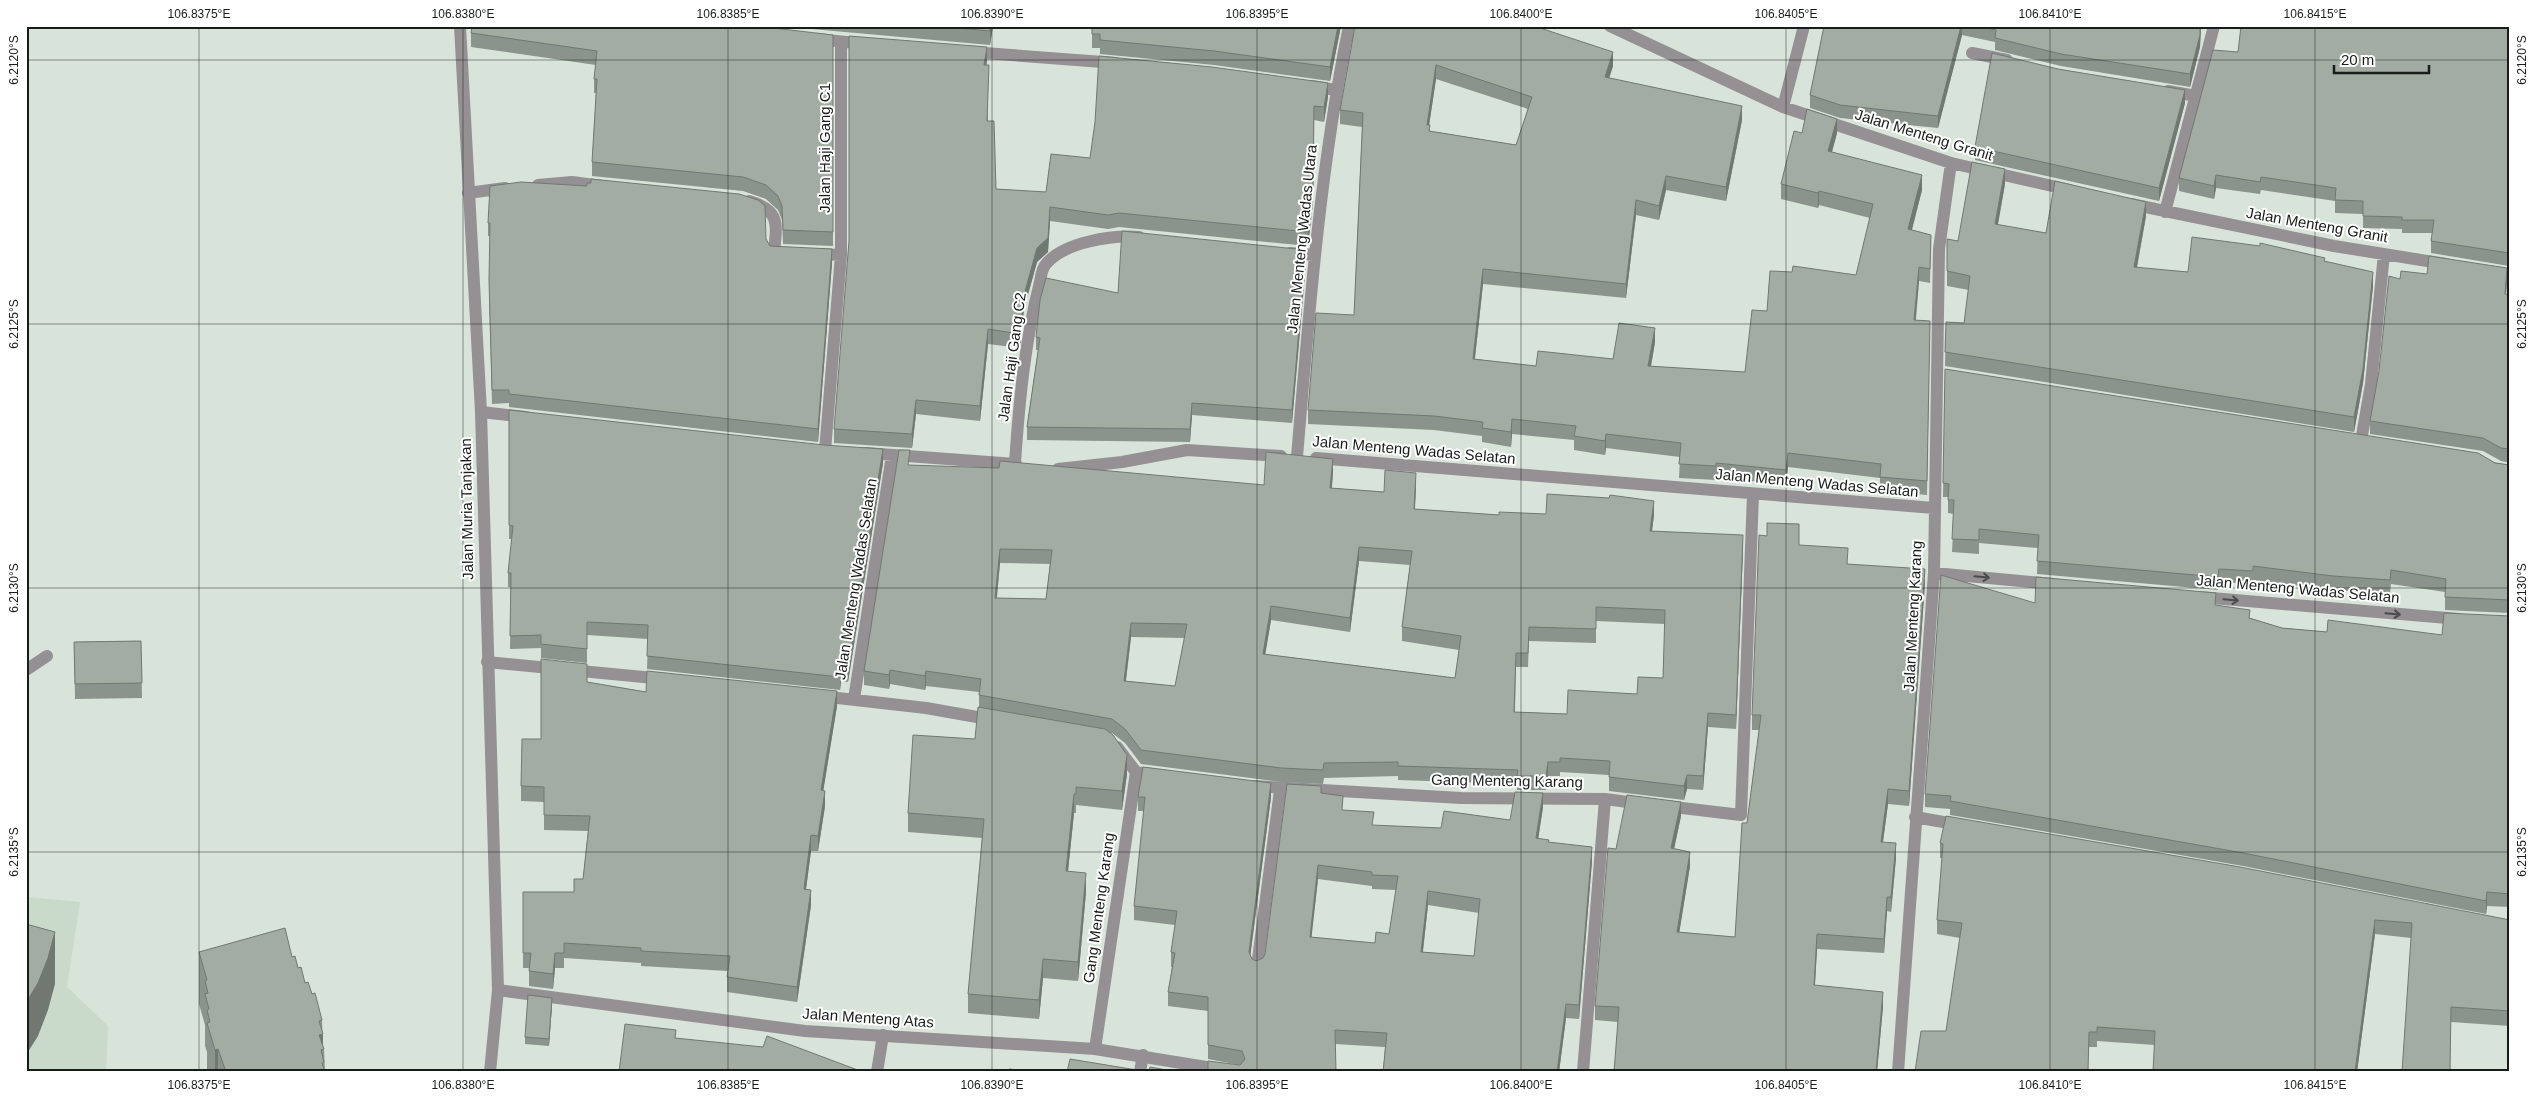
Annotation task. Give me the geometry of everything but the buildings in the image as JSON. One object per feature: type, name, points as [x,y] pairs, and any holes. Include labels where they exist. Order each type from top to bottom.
[{"type":"street","name":"Jalan Muria Tanjakan","points":[[460,26],[481,412],[498,990],[490,1072]]},
{"type":"street","name":"Jalan Menteng Wadas Utara","points":[[1297,457],[1314,255],[1336,90],[1350,26]]},
{"type":"street","name":"Jalan Menteng Granit","points":[[1610,26],[1782,107],[1951,163],[2082,193]]},
{"type":"street","points":[[1782,107],[1804,26]]},
{"type":"street","points":[[2166,212],[2214,26]]},
{"type":"street","points":[[803,38],[880,45]]},
{"type":"street","name":"Jalan Haji Gang C1","points":[[825,451],[841,255],[841,42]]},
{"type":"street","points":[[957,50],[1131,65]]},
{"type":"street","points":[[1972,53],[2018,63]]},
{"type":"street","points":[[1297,84],[1336,90]]},
{"type":"street","points":[[2156,89],[2196,96]]},
{"type":"street","name":"Jalan Menteng Karang","points":[[1898,1072],[1934,573],[1939,249],[1951,163]]},
{"type":"street","points":[[468,193],[572,182],[615,187]]},
{"type":"street","points":[[740,199],[766,206],[773,216],[774,252],[841,255]]},
{"type":"street","name":"Jalan Menteng Granit","points":[[2119,202],[2384,254],[2461,266]]},
{"type":"street","name":"Jalan Haji Gang C2","points":[[1015,464],[1032,311],[1045,264],[1059,254],[1081,244],[1118,235],[1148,238]]},
{"type":"street","points":[[1275,252],[1314,255]]},
{"type":"street","points":[[2361,441],[2371,384],[2384,254]]},
{"type":"street","points":[[1936,372],[1953,374]]},
{"type":"street","points":[[481,412],[540,419]]},
{"type":"street","name":"Jalan Menteng Wadas Selatan","points":[[1048,467],[1065,469],[1122,462],[1187,450],[1297,457],[1934,508]]},
{"type":"street","points":[[854,453],[1032,465]]},
{"type":"street","name":"Jalan Menteng Wadas Selatan","points":[[805,694],[854,699],[892,455]]},
{"type":"street","name":"Gang Menteng Karang","points":[[1241,785],[1280,790],[1461,798],[1605,799],[1741,815],[1753,494]]},
{"type":"street","points":[[1934,573],[2061,584]]},
{"type":"street","name":"Jalan Menteng Wadas Selatan","points":[[2189,596],[2472,619]]},
{"type":"street","points":[[26,670],[47,656]]},
{"type":"street","points":[[487,662],[679,680]]},
{"type":"street","points":[[854,699],[926,708],[1002,721]]},
{"type":"street","points":[[1108,740],[1119,748],[1136,772],[1174,777]]},
{"type":"street","name":"Gang Menteng Karang","points":[[1095,1048],[1136,772]]},
{"type":"street","points":[[1257,967],[1280,790]]},
{"type":"street","points":[[1583,1072],[1605,799]]},
{"type":"street","points":[[1915,817],[1973,827]]},
{"type":"street","name":"Jalan Menteng Atas","points":[[498,990],[804,1031],[1095,1048],[1237,1072]]},
{"type":"street","points":[[877,1072],[883,1035]]},
{"type":"street","points":[[1140,1072],[1142,1055]]},
{"type":"shaded area","points":[[26,897],[80,902],[67,987],[108,1026],[106,1072],[26,1072]]}]
